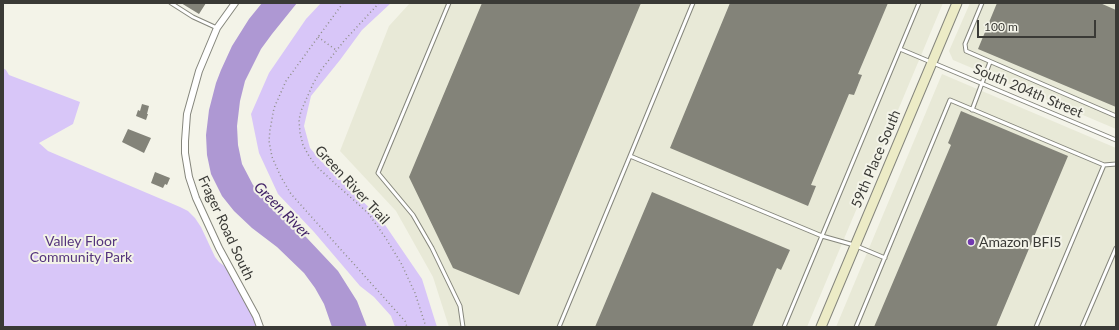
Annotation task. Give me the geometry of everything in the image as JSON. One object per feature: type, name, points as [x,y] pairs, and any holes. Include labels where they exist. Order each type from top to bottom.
[{"type":"street","name":"Frager Road South","points":[[235,3],[218,28],[199,71],[190,100],[187,114],[185,140],[186,165],[199,205],[219,248],[256,316],[260,327]]},
{"type":"street","name":"59th Place South","points":[[821,327],[854,245],[957,3]]},
{"type":"lane","points":[[171,3],[193,17],[218,28]]},
{"type":"lane","points":[[449,3],[378,173],[413,215],[432,248],[460,306],[463,327]]},
{"type":"lane","points":[[559,327],[693,3]]},
{"type":"lane","points":[[784,327],[918,3]]},
{"type":"lane","points":[[982,3],[965,44],[966,51],[1116,116]]},
{"type":"lane","name":"South 204th Street","points":[[900,49],[1116,140]]},
{"type":"lane","points":[[972,110],[990,62]]},
{"type":"lane","points":[[856,327],[950,100],[1104,165],[1116,164]]},
{"type":"lane","points":[[630,156],[822,236],[854,245],[885,258]]},
{"type":"lane","points":[[1036,327],[1104,165]]},
{"type":"lane","points":[[1082,327],[1116,248]]},
{"type":"path","points":[[343,3],[286,81],[274,108],[269,141],[272,157],[291,194],[405,321],[407,327]]},
{"type":"path","name":"Green River Trail","points":[[379,3],[336,50],[313,84],[301,111],[299,126],[302,145],[316,166],[368,213],[385,237],[401,263],[415,293],[426,327]]},
{"type":"path","points":[[318,37],[336,50]]},
{"type":"shaded area","points":[[262,3],[297,3],[261,49],[245,81],[240,101],[237,126],[238,145],[242,164],[253,185],[261,194],[306,237],[338,271],[357,301],[367,327],[332,327],[324,304],[304,273],[277,247],[252,228],[234,211],[222,196],[211,174],[207,155],[206,135],[209,110],[216,83],[232,46],[249,19]]},
{"type":"shaded area","points":[[410,3],[943,3],[807,327],[449,327],[433,277],[396,211],[340,151],[389,26]]},
{"type":"shaded area","points":[[970,3],[1116,3],[1116,129],[953,60],[949,51]]},
{"type":"shaded area","points":[[942,74],[1116,148],[1116,327],[836,327]]},
{"type":"green space","points":[[321,3],[391,3],[362,30],[311,96],[304,126],[310,148],[322,162],[381,219],[422,279],[437,327],[395,327],[391,316],[374,297],[360,286],[314,232],[278,194],[259,153],[251,114],[269,73],[306,19]]},
{"type":"green space","name":"Valley Floor Community Park","points":[[3,68],[9,75],[80,102],[73,124],[39,143],[48,151],[180,207],[188,211],[195,218],[201,227],[215,257],[227,268],[252,313],[257,327],[3,327]]},
{"type":"building","points":[[181,3],[206,3],[199,14]]},
{"type":"building","points":[[482,3],[641,3],[519,295],[453,268],[409,177]]},
{"type":"building","points":[[730,3],[888,3],[858,74],[862,75],[854,95],[849,94],[811,185],[816,186],[808,206],[670,148]]},
{"type":"building","points":[[997,3],[1100,3],[1116,10],[1116,107],[978,49]]},
{"type":"building","points":[[142,104],[149,106],[146,120],[136,116],[138,110],[140,111]]},
{"type":"building","name":"Amazon BFI5","points":[[961,111],[1068,156],[996,327],[874,327],[951,145],[948,143]]},
{"type":"building","points":[[128,129],[151,138],[144,153],[122,142]]},
{"type":"building","points":[[155,172],[170,178],[167,185],[165,184],[163,188],[151,183]]},
{"type":"building","points":[[652,192],[790,250],[781,270],[777,268],[752,327],[595,327]]},
{"type":"place","name":"Amazon BFI5","points":[[971,242]]},
{"type":"water label","name":"Green River","points":[[282,210]]}]
